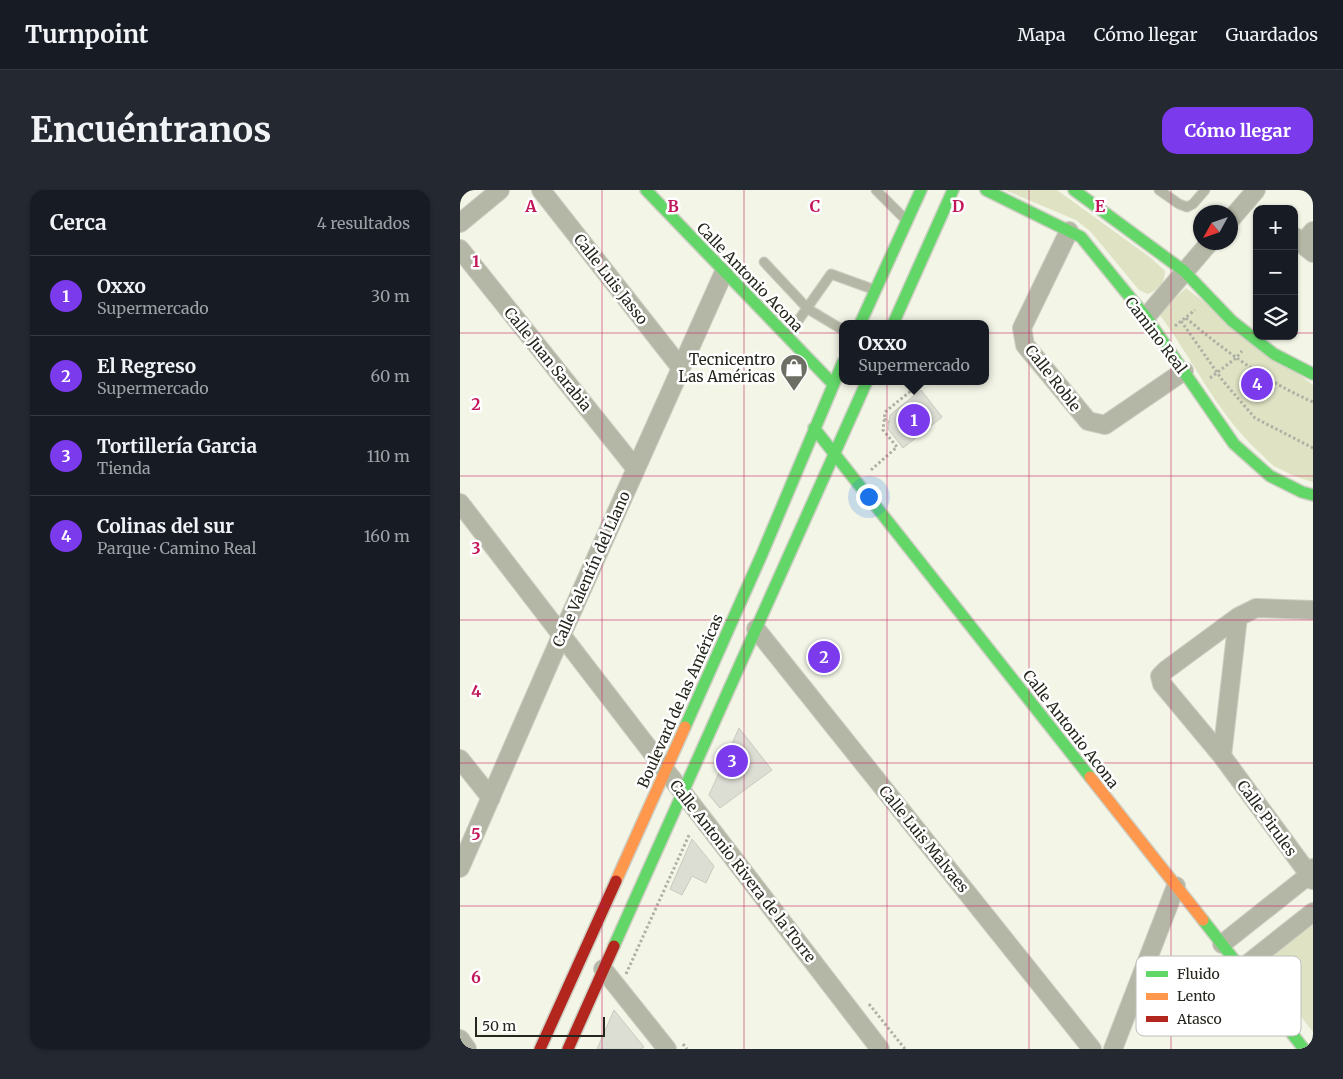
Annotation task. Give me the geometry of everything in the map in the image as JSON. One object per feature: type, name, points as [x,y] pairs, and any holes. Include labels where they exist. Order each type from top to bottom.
[{"type":"street","points":[[460,223],[500,190]]},
{"type":"street","name":"Calle Luis Jasso","points":[[542,190],[681,368]]},
{"type":"street","name":"Calle Antonio Acona","points":[[646,190],[833,384]]},
{"type":"street","points":[[862,320],[921,190]]},
{"type":"street","points":[[895,320],[953,190]]},
{"type":"street","name":"Camino Real","points":[[986,190],[1081,237],[1146,317],[1234,444],[1270,476],[1302,492],[1313,495]]},
{"type":"street","points":[[1074,190],[1184,271],[1232,322],[1253,338]]},
{"type":"street","points":[[1238,210],[1256,190]]},
{"type":"street","name":"Calle Roble","points":[[1069,231],[1022,328],[1025,345],[1088,422],[1105,425],[1184,371]]},
{"type":"street","points":[[1303,244],[1313,231]]},
{"type":"street","name":"Calle Juan Sarabia","points":[[460,249],[636,469]]},
{"type":"street","points":[[1146,317],[1203,250]]},
{"type":"street","name":"Calle Valentín del Llano","points":[[460,868],[562,634],[724,272]]},
{"type":"street","points":[[1256,340],[1274,354],[1313,374]]},
{"type":"street","name":"Boulevard de las Américas","points":[[540,1049],[751,578],[839,371]]},
{"type":"street","points":[[568,1049],[865,385]]},
{"type":"street","name":"Calle Antonio Acona","points":[[814,428],[1231,956]]},
{"type":"street","name":"Calle Antonio Rivera de la Torre","points":[[460,503],[880,1049]]},
{"type":"street","name":"Calle Pirules","points":[[1312,874],[1222,756],[1162,684],[1160,676],[1238,617],[1256,608],[1313,610]]},
{"type":"street","points":[[1222,756],[1238,617]]},
{"type":"street","name":"Calle Luis Malvaes","points":[[756,629],[1092,1049]]},
{"type":"street","points":[[460,759],[491,798]]},
{"type":"street","points":[[1222,944],[1312,874]]},
{"type":"street","points":[[1149,956],[1176,886]]},
{"type":"street","points":[[1258,956],[1313,912]]},
{"type":"street","points":[[603,969],[667,1049]]},
{"type":"street","points":[[1113,1049],[1136,989]]},
{"type":"street","name":"Calle Antonio Acona","points":[[1294,1036],[1304,1049]]},
{"type":"street","points":[[460,1039],[467,1049]]},
{"type":"lane","points":[[876,190],[907,222]]},
{"type":"lane","points":[[1159,190],[1179,204],[1187,207],[1193,204],[1205,190]]},
{"type":"lane","points":[[1096,196],[1102,211]]},
{"type":"lane","points":[[764,262],[808,308],[839,327]]},
{"type":"lane","points":[[787,338],[830,274],[875,290]]},
{"type":"path","points":[[1161,338],[1210,299]]},
{"type":"path","points":[[1186,318],[1212,341],[1248,368],[1290,392],[1313,402]]},
{"type":"path","points":[[1181,321],[1218,372],[1255,418],[1313,448]]},
{"type":"path","points":[[1195,388],[1236,358],[1253,338]]},
{"type":"path","points":[[858,482],[898,447],[883,430],[885,412],[918,385]]},
{"type":"path","points":[[884,420],[889,422]]},
{"type":"path","points":[[620,989],[690,833]]},
{"type":"green space","points":[[1005,190],[1057,190],[1151,258],[1165,271],[1162,283],[1156,290],[1148,294],[1139,290],[1091,232],[1076,220]]},
{"type":"green space","points":[[1186,288],[1313,385],[1313,482],[1274,466],[1242,435],[1217,402],[1159,314]]},
{"type":"green space","points":[[1313,917],[1313,1032],[1301,1017],[1301,956],[1273,956]]},
{"type":"building","points":[[921,390],[942,417],[903,448],[888,429],[890,415]]},
{"type":"building","points":[[739,728],[772,770],[720,808],[709,795]]},
{"type":"building","points":[[692,839],[714,866],[706,883],[692,876],[682,895],[670,889]]},
{"type":"building","points":[[614,1010],[644,1047],[641,1049],[597,1049]]},
{"type":"traffic: fast","points":[[646,190],[833,384]]},
{"type":"traffic: fast","points":[[862,320],[921,190]]},
{"type":"traffic: fast","points":[[895,320],[953,190]]},
{"type":"traffic: fast","points":[[986,190],[1081,237],[1146,317],[1234,444],[1270,476],[1302,492],[1313,495]]},
{"type":"traffic: fast","points":[[1074,190],[1184,271],[1232,321],[1274,354],[1313,374]]},
{"type":"traffic: fast","points":[[685,727],[762,554],[839,371]]},
{"type":"traffic: fast","points":[[614,946],[865,385]]},
{"type":"traffic: fast","points":[[814,428],[1090,777]]},
{"type":"traffic: fast","points":[[1203,920],[1231,956]]},
{"type":"traffic: fast","points":[[1294,1036],[1304,1049]]},
{"type":"traffic: slow","points":[[616,881],[685,727]]},
{"type":"traffic: slow","points":[[1090,777],[1203,920]]},
{"type":"traffic: jam","points":[[540,1049],[616,881]]},
{"type":"traffic: jam","points":[[568,1049],[614,946]]},
{"type":"place","name":"Colinas del sur","points":[[1257,384]]},
{"type":"place","name":"Tecnicentro Las Américas","points":[[794,392]]},
{"type":"place","name":"Oxxo","points":[[914,420]]},
{"type":"place","name":"El Regreso","points":[[824,657]]},
{"type":"place","name":"Tortillería Garcia","points":[[732,761]]}]
